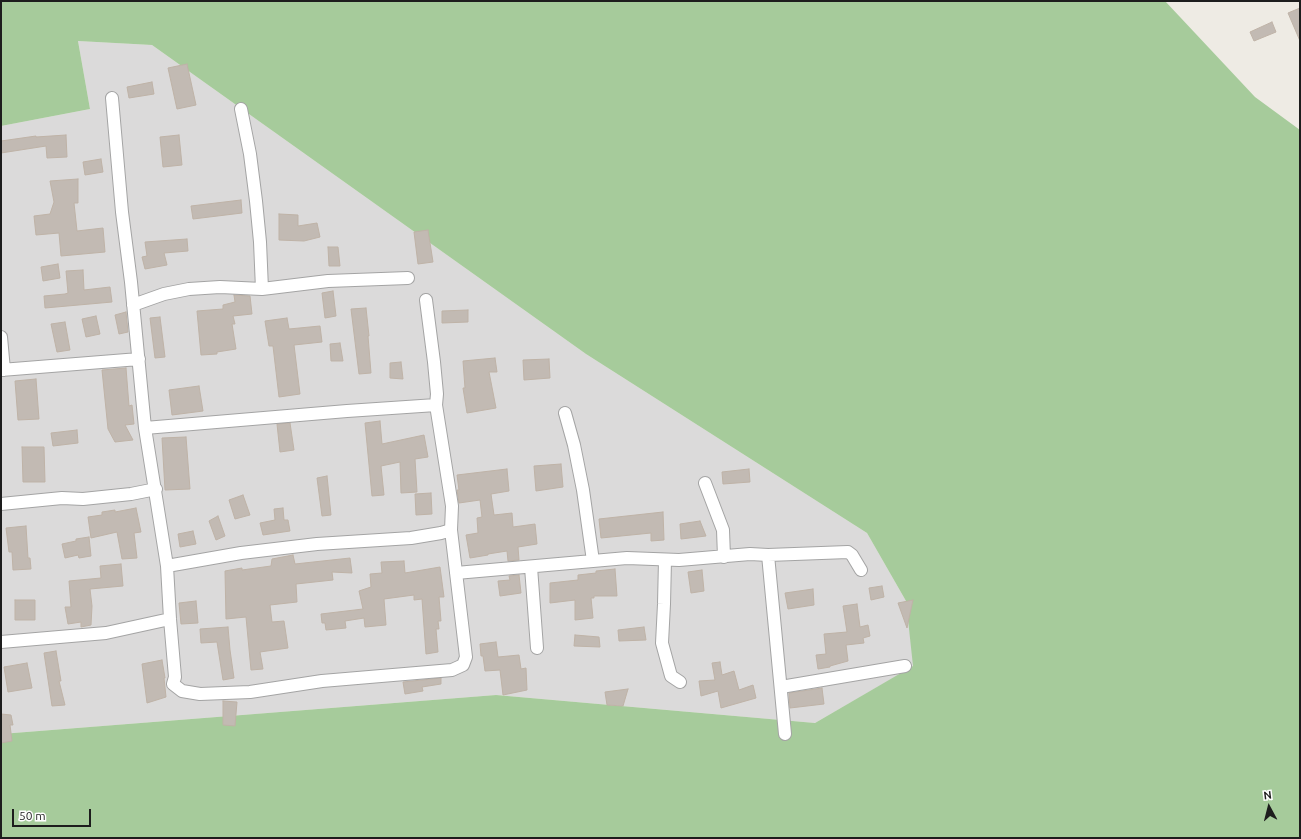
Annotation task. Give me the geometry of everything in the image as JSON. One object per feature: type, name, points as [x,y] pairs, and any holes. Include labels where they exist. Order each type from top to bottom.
[{"type":"street","points":[[112,98],[122,212],[146,428],[168,566],[170,619],[175,677],[173,684],[182,692],[200,694],[250,692],[322,681],[452,670],[463,665],[466,657],[451,530],[452,506],[436,405],[437,394],[434,362],[426,300]]},
{"type":"street","points":[[241,110],[250,154],[256,201],[260,242],[262,289]]},
{"type":"street","points":[[133,305],[164,294],[190,289],[220,287],[262,289],[328,281],[408,278]]},
{"type":"street","points":[[1,337],[3,370],[139,360]]},
{"type":"street","points":[[146,428],[347,410],[436,405]]},
{"type":"street","points":[[566,413],[583,490],[593,561]]},
{"type":"street","points":[[705,483],[723,530],[724,557]]},
{"type":"street","points":[[1,504],[62,498],[90,498],[131,494],[156,489]]},
{"type":"street","points":[[168,566],[241,553],[317,544],[411,538],[441,534],[451,530]]},
{"type":"street","points":[[456,573],[627,558],[680,560],[768,554],[848,552],[852,555],[861,570]]},
{"type":"street","points":[[768,554],[786,734]]},
{"type":"street","points":[[665,560],[662,643],[671,676],[680,682]]},
{"type":"street","points":[[531,566],[537,648]]},
{"type":"street","points":[[1,642],[106,633],[170,619]]},
{"type":"street","points":[[781,687],[905,666]]},
{"type":"shaded area","points":[[78,41],[152,45],[586,354],[867,533],[906,601],[914,666],[815,723],[496,695],[1,734],[1,126],[90,109]]},
{"type":"green space","points":[[1,1],[1165,1],[1255,97],[1300,130],[1300,838],[1,838],[1,734],[496,695],[815,723],[913,666],[906,601],[867,533],[586,354],[152,45],[78,41],[90,109],[1,126]]},
{"type":"building","points":[[1300,8],[1300,41],[1288,13]]},
{"type":"building","points":[[1272,22],[1276,32],[1254,41],[1250,32]]},
{"type":"building","points":[[187,64],[196,105],[177,109],[168,68]]},
{"type":"building","points":[[152,82],[154,94],[129,98],[127,87]]},
{"type":"building","points":[[66,135],[67,157],[47,158],[46,146],[1,153],[1,141],[36,136]]},
{"type":"building","points":[[179,135],[182,165],[163,167],[160,137]]},
{"type":"building","points":[[101,159],[103,172],[85,175],[83,162]]},
{"type":"building","points":[[78,179],[78,203],[74,203],[77,231],[103,228],[105,252],[61,256],[59,233],[36,235],[34,216],[50,214],[54,202],[50,181]]},
{"type":"building","points":[[241,200],[242,213],[193,219],[191,206]]},
{"type":"building","points":[[279,214],[298,215],[298,226],[317,223],[320,237],[304,241],[279,240]]},
{"type":"building","points":[[428,230],[433,262],[418,264],[414,232]]},
{"type":"building","points":[[187,239],[188,251],[164,253],[167,265],[145,269],[142,257],[147,256],[145,242]]},
{"type":"building","points":[[328,247],[338,247],[340,266],[329,266]]},
{"type":"building","points":[[58,264],[60,278],[43,281],[41,267]]},
{"type":"building","points":[[83,270],[84,290],[110,287],[112,302],[45,308],[44,296],[68,293],[66,271]]},
{"type":"building","points":[[333,291],[336,316],[325,318],[322,293]]},
{"type":"building","points":[[234,295],[250,296],[252,314],[233,316],[235,324],[232,324],[236,349],[217,352],[217,354],[201,355],[197,311],[223,309],[223,305],[235,302]]},
{"type":"building","points":[[366,308],[371,373],[359,374],[351,309]]},
{"type":"building","points":[[468,310],[468,322],[442,323],[442,311]]},
{"type":"building","points":[[126,312],[128,332],[119,334],[115,315]]},
{"type":"building","points":[[96,316],[100,334],[86,337],[82,319]]},
{"type":"building","points":[[160,317],[165,357],[155,358],[150,318]]},
{"type":"building","points":[[287,318],[289,329],[320,326],[322,342],[294,345],[300,394],[279,397],[273,346],[269,346],[265,321]]},
{"type":"building","points":[[65,322],[70,350],[57,352],[51,324]]},
{"type":"building","points":[[340,343],[343,361],[331,361],[330,344]]},
{"type":"building","points":[[495,358],[497,372],[489,372],[496,408],[467,413],[463,388],[465,388],[463,361]]},
{"type":"building","points":[[549,359],[550,378],[524,380],[523,360]]},
{"type":"building","points":[[401,362],[403,379],[390,378],[390,363]]},
{"type":"building","points":[[126,368],[129,406],[132,405],[134,424],[125,425],[133,440],[115,442],[108,429],[102,370]]},
{"type":"building","points":[[36,379],[39,419],[18,420],[15,381]]},
{"type":"building","points":[[199,386],[203,411],[172,415],[169,390]]},
{"type":"building","points":[[380,421],[382,444],[424,435],[428,457],[415,459],[417,492],[401,493],[400,462],[381,466],[384,495],[372,496],[365,423]]},
{"type":"building","points":[[290,423],[294,450],[280,452],[277,424]]},
{"type":"building","points":[[77,430],[78,443],[53,446],[51,433]]},
{"type":"building","points":[[186,437],[190,489],[165,490],[162,438]]},
{"type":"building","points":[[22,447],[44,447],[45,482],[23,482]]},
{"type":"building","points":[[561,464],[563,487],[536,491],[534,466]]},
{"type":"building","points":[[507,469],[509,491],[491,494],[494,515],[512,513],[513,527],[535,524],[537,544],[518,547],[519,560],[508,561],[507,551],[470,558],[466,535],[478,533],[477,518],[482,517],[480,500],[459,503],[457,475]]},
{"type":"building","points":[[749,469],[750,482],[723,484],[722,472]]},
{"type":"building","points":[[327,476],[331,515],[322,516],[317,478]]},
{"type":"building","points":[[431,493],[432,514],[416,515],[415,494]]},
{"type":"building","points":[[243,495],[250,515],[235,519],[229,500]]},
{"type":"building","points":[[136,508],[141,532],[134,533],[137,558],[122,559],[117,532],[91,538],[88,517],[102,515],[102,512],[115,510],[115,512]]},
{"type":"building","points":[[283,508],[284,520],[288,520],[290,531],[263,535],[260,523],[275,520],[274,509]]},
{"type":"building","points":[[663,512],[664,540],[651,541],[651,533],[601,538],[599,519]]},
{"type":"building","points":[[218,516],[225,536],[216,540],[209,521]]},
{"type":"building","points":[[700,521],[706,536],[681,539],[680,524]]},
{"type":"building","points":[[26,526],[28,558],[30,558],[31,569],[13,570],[12,552],[9,552],[6,528]]},
{"type":"building","points":[[193,531],[196,544],[180,547],[178,534]]},
{"type":"building","points":[[89,537],[91,556],[79,558],[78,555],[65,558],[62,544],[76,541],[76,539]]},
{"type":"building","points":[[293,555],[295,564],[350,558],[352,573],[332,572],[333,580],[296,584],[297,602],[270,605],[272,622],[284,621],[288,648],[260,652],[263,669],[251,670],[246,617],[226,619],[225,571],[271,566],[272,559]]},
{"type":"building","points":[[404,561],[405,573],[440,567],[444,597],[439,597],[441,621],[438,621],[439,629],[436,629],[438,652],[426,654],[422,599],[414,600],[414,595],[384,599],[386,625],[365,627],[364,618],[345,621],[346,628],[326,630],[325,623],[322,623],[321,614],[363,609],[359,591],[371,587],[370,574],[382,573],[381,562]]},
{"type":"building","points":[[121,564],[123,586],[90,589],[92,606],[91,625],[81,627],[81,622],[68,624],[65,607],[71,607],[69,581],[101,578],[100,566]]},
{"type":"building","points":[[615,569],[617,596],[594,596],[594,598],[591,598],[593,618],[575,620],[575,600],[550,603],[550,583],[578,580],[578,575]]},
{"type":"building","points":[[702,570],[704,591],[691,593],[688,572]]},
{"type":"building","points":[[519,575],[521,593],[500,596],[498,581],[510,580],[509,576]]},
{"type":"building","points":[[882,586],[884,597],[871,600],[869,588]]},
{"type":"building","points":[[813,589],[814,605],[788,609],[785,593]]},
{"type":"building","points":[[15,600],[35,600],[35,620],[15,620]]},
{"type":"building","points":[[913,600],[907,628],[898,603]]},
{"type":"building","points":[[196,601],[198,623],[181,624],[179,603]]},
{"type":"building","points":[[857,604],[860,627],[868,625],[870,636],[863,638],[864,643],[846,645],[848,661],[818,669],[816,655],[826,654],[824,634],[847,632],[843,606]]},
{"type":"building","points":[[228,627],[234,678],[223,680],[217,642],[201,643],[200,629]]},
{"type":"building","points":[[644,627],[646,640],[619,641],[618,630]]},
{"type":"building","points":[[575,635],[599,637],[600,647],[574,646]]},
{"type":"building","points":[[496,642],[498,657],[519,655],[521,669],[526,668],[527,690],[503,695],[500,670],[485,671],[483,656],[481,656],[480,644]]},
{"type":"building","points":[[56,651],[61,681],[59,681],[65,705],[52,706],[44,653]]},
{"type":"building","points":[[162,660],[166,697],[147,703],[142,664]]},
{"type":"building","points":[[720,662],[722,675],[734,671],[739,690],[753,685],[756,698],[721,708],[718,691],[701,696],[699,681],[715,680],[712,663]]},
{"type":"building","points":[[27,663],[32,688],[8,692],[4,667]]},
{"type":"building","points":[[441,678],[441,684],[422,687],[423,691],[405,694],[403,682]]},
{"type":"building","points":[[822,688],[824,704],[790,708],[789,693]]},
{"type":"building","points":[[628,689],[623,706],[607,705],[605,692]]},
{"type":"building","points":[[223,701],[237,702],[235,726],[223,725]]},
{"type":"building","points":[[1,714],[11,715],[13,725],[10,725],[12,741],[1,743]]}]
